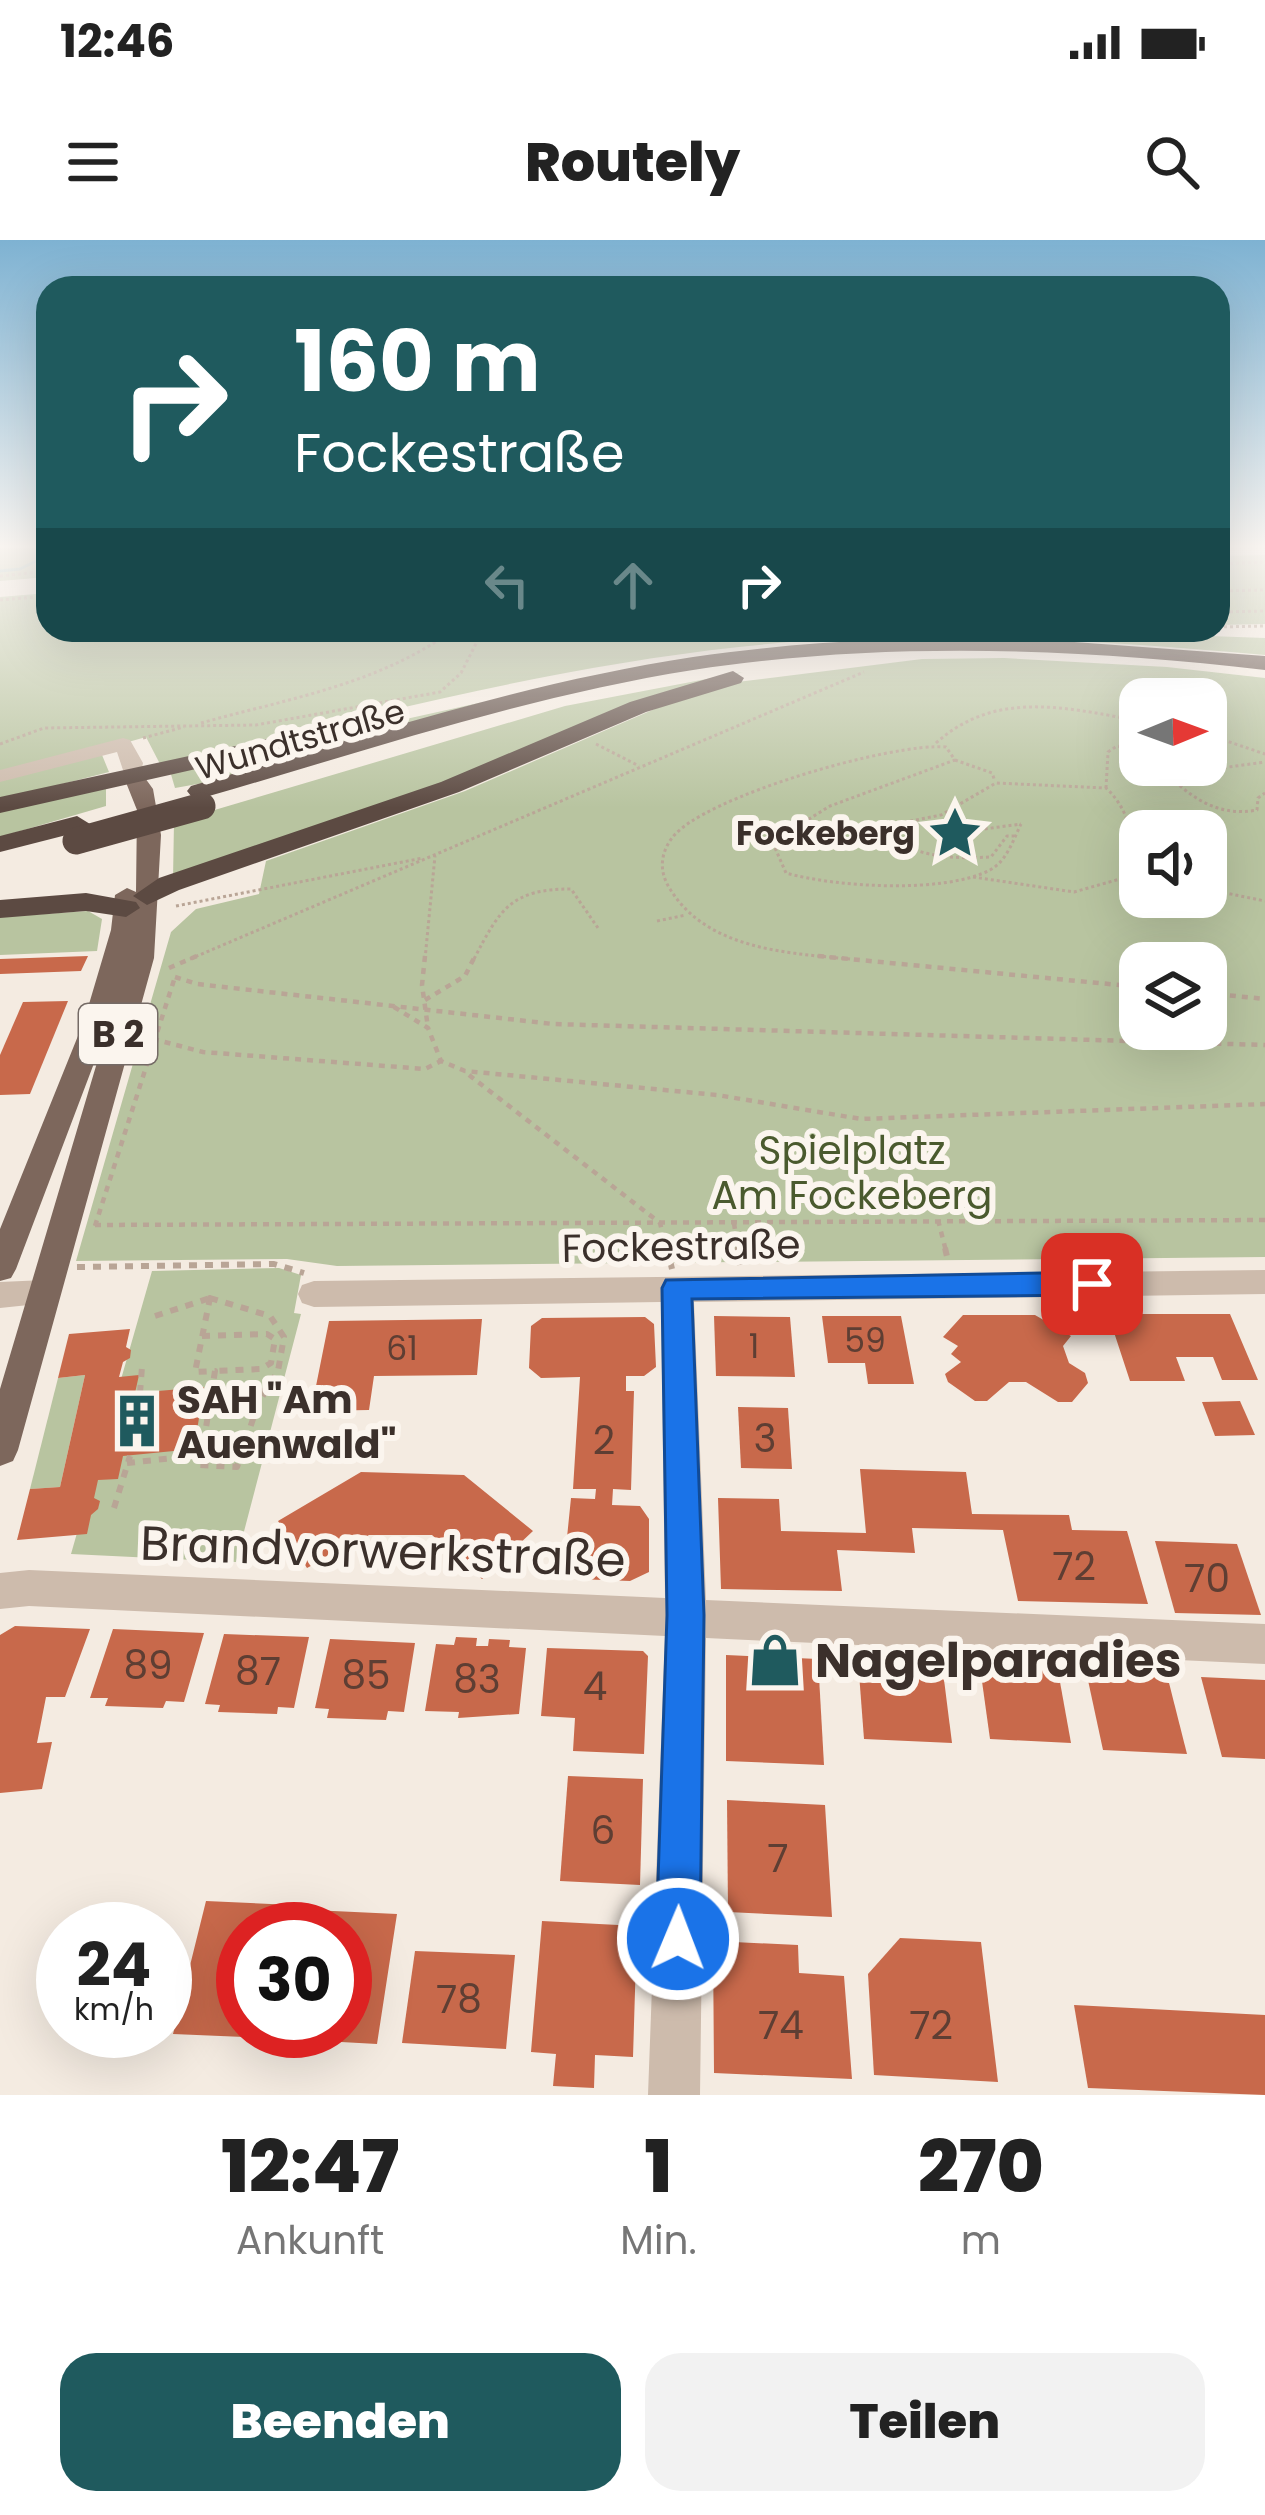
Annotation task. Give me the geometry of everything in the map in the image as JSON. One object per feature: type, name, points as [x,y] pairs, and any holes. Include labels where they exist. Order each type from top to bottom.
[{"type":"highway","name":"Wundtstraße","points":[[201,798],[456,717],[613,678],[744,657],[864,646],[1007,644],[1202,656],[1265,665]]},
{"type":"highway","name":"Wundtstraße","points":[[0,861],[76,832],[201,798],[560,703],[687,676],[806,662],[1007,654],[1265,665]]},
{"type":"highway","points":[[0,908],[86,902],[147,904],[169,884],[450,787],[687,690],[806,662]]},
{"type":"highway","points":[[0,806],[525,690],[613,678]]},
{"type":"highway","name":"Wundtstraße","points":[[0,844],[76,832]]},
{"type":"main road","name":"B 2","points":[[0,1450],[141,958],[147,904],[148,794],[133,775]]},
{"type":"main road","name":"B 2","points":[[0,1269],[147,904]]},
{"type":"street","points":[[0,776],[123,744],[134,763],[133,775]]},
{"type":"street","name":"Fockestraße","points":[[314,1294],[1265,1282]]},
{"type":"street","points":[[674,2095],[686,1615],[676,1288]]},
{"type":"street","points":[[0,1295],[45,1292]]},
{"type":"street","name":"Brandvorwerkstraße","points":[[0,1591],[29,1588],[686,1615],[1265,1645]]},
{"type":"path","points":[[123,744],[317,690],[422,652],[436,642]]},
{"type":"path","points":[[0,744],[44,728],[256,725],[440,692],[460,673],[477,642]]},
{"type":"path","points":[[169,968],[864,672]]},
{"type":"path","points":[[936,743],[950,726],[1011,705],[1119,718]]},
{"type":"path","points":[[577,734],[639,766]]},
{"type":"path","points":[[1227,741],[1265,754]]},
{"type":"path","points":[[996,783],[992,773],[955,760],[946,747],[936,743],[883,752],[688,821],[670,839],[661,860],[665,882],[686,915],[736,942],[806,955],[1119,985]]},
{"type":"path","points":[[1106,788],[1108,752],[1119,746]]},
{"type":"path","points":[[955,760],[926,776],[797,820],[775,848],[786,873],[803,880],[845,884],[969,876],[1074,892],[1119,879]]},
{"type":"path","points":[[1227,767],[1265,762]]},
{"type":"path","points":[[1014,836],[1006,836],[991,857],[967,858],[910,850],[885,832],[896,824],[941,814],[971,801],[996,783],[1106,788],[1117,796],[1122,810]]},
{"type":"path","points":[[1182,786],[1218,811],[1257,810],[1258,798],[1265,793]]},
{"type":"path","points":[[955,833],[1021,824],[1001,862],[969,876]]},
{"type":"path","points":[[147,904],[435,856]]},
{"type":"path","points":[[435,856],[424,1000],[428,1028],[441,1061],[465,1071],[660,1223],[676,1288]]},
{"type":"path","points":[[424,1000],[465,976],[496,917],[536,889],[571,889],[598,928]]},
{"type":"path","points":[[1227,893],[1263,900]]},
{"type":"path","points":[[657,921],[686,915]]},
{"type":"path","points":[[165,948],[176,977],[196,984],[553,1024],[1265,1045]]},
{"type":"path","points":[[83,1242],[95,1225],[176,977]]},
{"type":"path","points":[[1227,995],[1265,999]]},
{"type":"path","points":[[389,1004],[428,1028]]},
{"type":"path","points":[[153,1039],[203,1052],[403,1068],[425,1069],[441,1061]]},
{"type":"path","points":[[465,1071],[717,1095],[861,1119],[1265,1104]]},
{"type":"path","points":[[938,1220],[954,1285]]},
{"type":"path","points":[[95,1225],[1265,1220]]},
{"type":"path","points":[[734,1222],[738,1246]]},
{"type":"path","points":[[74,1268],[274,1264],[310,1276],[314,1294]]},
{"type":"path","points":[[202,1336],[267,1334],[275,1339],[271,1363],[261,1369],[195,1372],[202,1336],[211,1298]]},
{"type":"path","points":[[154,1316],[211,1298],[258,1308],[276,1320],[284,1353],[276,1375],[263,1391],[237,1467],[200,1465],[215,1371]]},
{"type":"path","points":[[140,1393],[142,1366]]},
{"type":"path","points":[[212,1390],[263,1391]]},
{"type":"path","points":[[114,1508],[129,1460],[202,1455]]},
{"type":"green space","points":[[0,635],[36,635],[36,642],[794,642],[666,656],[520,682],[160,764],[146,737],[100,750],[109,772],[0,800]]},
{"type":"green space","points":[[1265,638],[1265,655],[1082,642]]},
{"type":"green space","name":"Spielplatz Am Fockeberg","points":[[1004,658],[1265,678],[1265,1257],[337,1266],[287,1259],[76,1261],[171,932],[196,909],[259,894],[266,861],[465,791],[657,708],[737,682],[922,659]]},
{"type":"green space","points":[[743,672],[681,689],[446,784],[173,879],[174,822],[565,706]]},
{"type":"green space","points":[[483,702],[203,783],[175,788],[170,771]]},
{"type":"green space","points":[[106,788],[106,806],[0,837],[0,809]]},
{"type":"green space","points":[[88,911],[102,919],[97,951],[0,955],[0,917]]},
{"type":"green space","points":[[279,1268],[301,1275],[294,1313],[301,1314],[236,1562],[71,1554],[152,1271]]},
{"type":"green space","points":[[85,1375],[60,1487],[30,1489],[58,1378]]},
{"type":"building","points":[[88,956],[81,971],[0,974],[0,959]]},
{"type":"building","points":[[68,1001],[30,1094],[0,1095],[0,1055],[23,1002]]},
{"type":"building","points":[[1108,1314],[1230,1314],[1258,1380],[1222,1380],[1213,1357],[1176,1357],[1185,1381],[1130,1381]]},
{"type":"building","points":[[963,1315],[1035,1315],[1071,1336],[1063,1346],[1069,1363],[1085,1373],[1088,1383],[1072,1402],[1058,1402],[1026,1382],[1009,1382],[987,1401],[975,1401],[948,1382],[945,1374],[961,1362],[951,1354],[958,1346],[943,1337]]},
{"type":"building","points":[[714,1316],[790,1317],[795,1377],[716,1376]]},
{"type":"building","points":[[822,1316],[901,1316],[914,1384],[868,1384],[865,1363],[828,1363]]},
{"type":"building","points":[[645,1317],[654,1324],[656,1367],[644,1376],[626,1376],[626,1391],[634,1391],[631,1490],[613,1489],[612,1505],[640,1506],[649,1519],[649,1572],[630,1581],[576,1579],[564,1567],[571,1498],[595,1499],[596,1489],[573,1489],[580,1377],[541,1378],[529,1368],[531,1326],[542,1318]]},
{"type":"building","points":[[482,1319],[477,1375],[374,1376],[369,1410],[311,1411],[329,1321]]},
{"type":"building","name":"SAH \"Am Auenwald\"","points":[[130,1329],[126,1347],[131,1350],[130,1358],[123,1362],[119,1377],[139,1375],[135,1393],[204,1387],[194,1449],[123,1456],[118,1479],[98,1480],[94,1498],[100,1501],[87,1534],[17,1540],[30,1489],[60,1487],[85,1375],[58,1378],[69,1334]]},
{"type":"building","points":[[1240,1401],[1255,1435],[1215,1436],[1202,1402]]},
{"type":"building","points":[[738,1407],[788,1408],[792,1469],[741,1468]]},
{"type":"building","points":[[860,1469],[966,1472],[972,1514],[1069,1515],[1072,1530],[1127,1531],[1148,1604],[1018,1601],[1003,1530],[912,1528],[915,1553],[837,1550],[842,1591],[721,1589],[718,1498],[779,1499],[781,1531],[866,1533]]},
{"type":"building","points":[[361,1472],[464,1475],[533,1531],[482,1579],[432,1535],[369,1535],[307,1568],[278,1521]]},
{"type":"building","points":[[1155,1541],[1237,1544],[1261,1615],[1175,1613]]},
{"type":"building","points":[[15,1626],[90,1629],[65,1697],[46,1697],[37,1743],[52,1742],[42,1789],[0,1793],[0,1635]]},
{"type":"building","points":[[113,1629],[204,1633],[184,1702],[166,1701],[163,1708],[105,1706],[108,1698],[90,1698]]},
{"type":"building","points":[[224,1634],[309,1637],[294,1708],[278,1707],[277,1714],[218,1712],[220,1705],[205,1704]]},
{"type":"building","points":[[456,1637],[477,1638],[476,1646],[488,1646],[489,1639],[510,1640],[509,1647],[526,1648],[519,1714],[458,1718],[459,1712],[425,1711],[436,1644],[454,1645]]},
{"type":"building","points":[[330,1639],[415,1643],[404,1712],[388,1711],[386,1720],[327,1718],[329,1709],[315,1708]]},
{"type":"building","points":[[547,1648],[643,1651],[648,1656],[644,1754],[573,1751],[575,1718],[541,1716]]},
{"type":"building","points":[[726,1655],[818,1659],[824,1765],[726,1761]]},
{"type":"building","points":[[858,1660],[942,1664],[952,1743],[864,1739]]},
{"type":"building","points":[[980,1667],[1058,1671],[1071,1743],[990,1739]]},
{"type":"building","points":[[1086,1671],[1167,1675],[1187,1754],[1103,1750]]},
{"type":"building","points":[[1201,1677],[1265,1680],[1265,1759],[1222,1757]]},
{"type":"building","points":[[568,1776],[643,1779],[640,1885],[560,1881]]},
{"type":"building","points":[[727,1800],[825,1805],[832,1917],[728,1912]]},
{"type":"building","points":[[206,1901],[228,1902],[216,1902],[216,2036],[192,2035],[192,1957]]},
{"type":"building","points":[[372,1913],[397,1914],[377,2044],[372,2044]]},
{"type":"building","points":[[542,1921],[637,1926],[633,2057],[595,2055],[594,2088],[553,2086],[556,2054],[531,2052]]},
{"type":"building","points":[[900,1938],[981,1942],[998,2082],[874,2075],[868,1974]]},
{"type":"building","points":[[713,1941],[798,1945],[799,1973],[844,1976],[852,2079],[714,2073]]},
{"type":"building","points":[[415,1951],[515,1955],[506,2049],[402,2043]]},
{"type":"building","points":[[1074,2005],[1265,2015],[1265,2095],[1088,2088]]},
{"type":"place","name":"Fockeberg","points":[[955,833]]},
{"type":"place","name":"SAH \"Am Auenwald\"","points":[[137,1421]]},
{"type":"place","name":"Nagelparadies","points":[[775,1660]]},
{"type":"route","points":[[678,1939],[686,1615],[676,1288],[1092,1284]]}]
